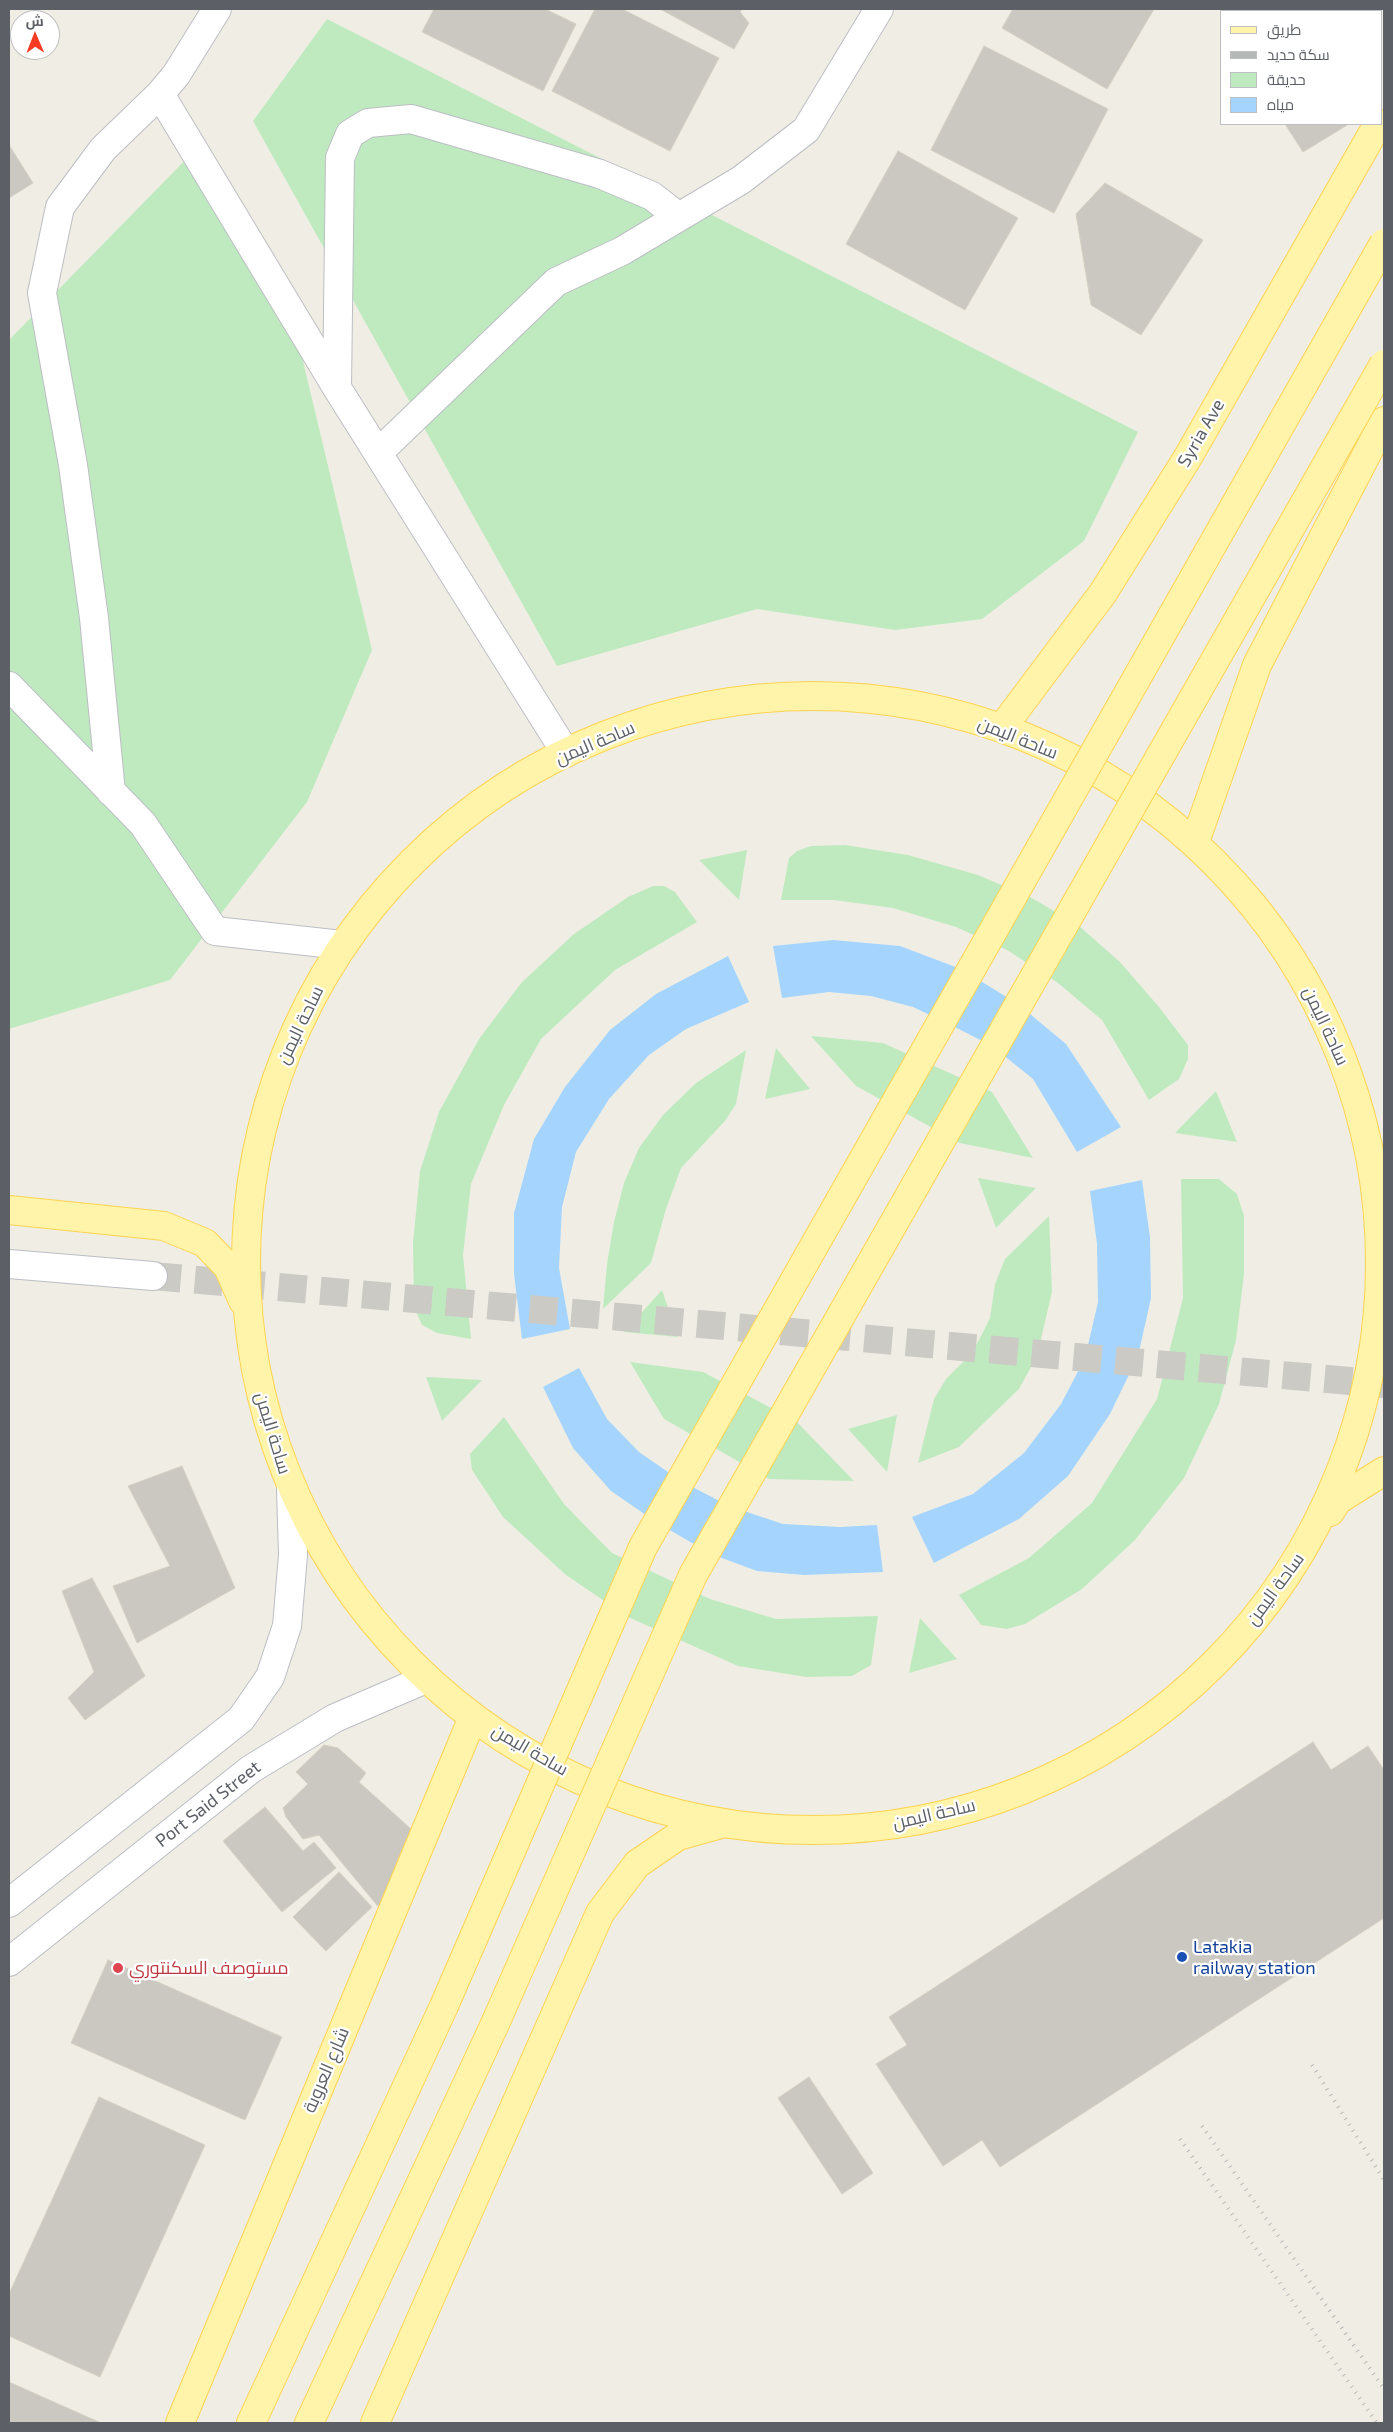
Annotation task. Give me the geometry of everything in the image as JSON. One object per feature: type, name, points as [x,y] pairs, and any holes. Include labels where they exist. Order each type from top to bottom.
[{"type":"main road","name":"Syria Ave","points":[[1002,728],[1103,593],[1183,465],[1377,125]]},
{"type":"main road","points":[[250,2423],[444,2006],[643,1547],[1384,243]]},
{"type":"main road","points":[[310,2423],[494,2026],[693,1575],[1384,364]]},
{"type":"main road","points":[[1194,842],[1257,665],[1384,421]]},
{"type":"main road","name":"ساحة اليمن","points":[[782,697],[856,698],[930,708],[1002,728],[1104,776],[1194,842],[1264,916],[1318,1000],[1356,1093],[1381,1201],[1383,1250],[1381,1310],[1373,1368],[1359,1426],[1339,1482],[1313,1535],[1271,1600],[1221,1659],[1163,1710],[1098,1754],[1029,1788],[955,1812],[879,1826],[802,1830],[724,1823],[635,1802],[550,1766],[473,1717],[426,1679],[373,1622],[328,1558],[291,1489],[260,1396],[249,1315],[245,1223],[256,1149],[275,1078],[304,1009],[342,945],[388,887],[441,834],[501,789],[566,753],[635,724],[707,706],[782,697]]},
{"type":"main road","points":[[9,1210],[164,1226],[205,1243],[228,1267],[249,1315]]},
{"type":"main road","points":[[1313,1535],[1338,1500],[1384,1471]]},
{"type":"main road","name":"شارع العروبة","points":[[180,2423],[473,1717]]},
{"type":"main road","points":[[375,2423],[600,1913],[637,1864],[678,1836],[724,1823]]},
{"type":"street","points":[[111,792],[94,618],[74,475],[42,293],[60,207],[103,149],[160,94],[176,75],[217,9]]},
{"type":"street","points":[[378,453],[556,282],[622,251],[742,180],[806,130],[880,9]]},
{"type":"street","points":[[160,94],[337,388],[566,753]]},
{"type":"street","points":[[337,388],[340,158],[350,134],[368,123],[411,119],[600,174],[652,196],[678,217]]},
{"type":"street","points":[[9,686],[143,824],[215,931],[342,945]]},
{"type":"street","points":[[9,1264],[152,1276]]},
{"type":"street","points":[[9,1903],[241,1719],[270,1677],[286,1626],[293,1555],[291,1489]]},
{"type":"street","name":"Port Said Street","points":[[9,1962],[251,1769],[335,1718],[426,1679]]},
{"type":"green space","points":[[327,19],[1138,432],[1084,541],[982,619],[895,630],[757,609],[557,666],[253,121]]},
{"type":"green space","points":[[199,146],[302,357],[372,650],[307,802],[170,980],[9,1029],[9,340]]},
{"type":"green space","points":[[845,845],[908,855],[978,875],[1030,897],[1078,925],[1120,962],[1159,1007],[1188,1045],[1188,1059],[1179,1079],[1149,1100],[1102,1020],[1058,983],[1007,950],[956,927],[893,908],[834,900],[781,900],[789,858],[797,851],[811,846]]},
{"type":"green space","points":[[747,850],[739,900],[699,860]]},
{"type":"green space","points":[[653,886],[664,886],[675,892],[697,922],[615,970],[541,1039],[504,1105],[471,1184],[463,1255],[471,1339],[437,1333],[422,1325],[414,1307],[413,1243],[420,1171],[439,1112],[479,1039],[522,982],[574,934],[628,897]]},
{"type":"green space","points":[[811,1036],[883,1043],[992,1092],[1033,1158],[960,1143],[856,1086]]},
{"type":"green space","points":[[776,1048],[810,1089],[765,1099]]},
{"type":"green space","points":[[746,1050],[736,1104],[725,1121],[681,1168],[666,1209],[651,1263],[603,1309],[607,1264],[614,1222],[624,1183],[639,1148],[663,1115],[696,1083]]},
{"type":"green space","points":[[1216,1091],[1237,1142],[1175,1133]]},
{"type":"green space","points":[[978,1178],[1036,1188],[996,1228]]},
{"type":"green space","points":[[1181,1179],[1219,1179],[1237,1194],[1244,1216],[1244,1274],[1236,1340],[1219,1404],[1184,1478],[1135,1540],[1082,1589],[1025,1624],[1007,1629],[981,1625],[959,1595],[1029,1558],[1092,1503],[1157,1399],[1183,1298]]},
{"type":"green space","points":[[1049,1216],[1052,1292],[1037,1356],[1019,1389],[959,1447],[918,1463],[934,1399],[946,1379],[968,1357],[979,1340],[990,1318],[995,1284],[1005,1259]]},
{"type":"green space","points":[[662,1290],[678,1337],[624,1332]]},
{"type":"green space","points":[[630,1362],[703,1372],[796,1421],[854,1481],[769,1479],[664,1419]]},
{"type":"green space","points":[[426,1377],[482,1380],[442,1421]]},
{"type":"green space","points":[[897,1415],[887,1472],[848,1429]]},
{"type":"green space","points":[[504,1417],[564,1504],[612,1553],[710,1599],[776,1619],[878,1616],[871,1665],[852,1676],[806,1677],[738,1666],[628,1617],[566,1575],[503,1517],[472,1470],[470,1454]]},
{"type":"green space","points":[[920,1618],[957,1659],[909,1673]]},
{"type":"water","points":[[833,940],[900,946],[961,969],[1018,1004],[1066,1044],[1121,1127],[1077,1152],[1033,1079],[992,1046],[913,1007],[871,996],[829,992],[782,998],[773,946]]},
{"type":"water","points":[[728,956],[749,1002],[686,1029],[649,1055],[609,1099],[576,1152],[562,1207],[559,1268],[570,1329],[522,1339],[514,1274],[514,1213],[534,1139],[565,1087],[610,1030],[656,994]]},
{"type":"water","points":[[1142,1180],[1150,1237],[1151,1298],[1138,1356],[1110,1414],[1068,1476],[1019,1519],[934,1563],[912,1517],[973,1494],[1024,1453],[1061,1404],[1085,1358],[1098,1302],[1097,1244],[1090,1191]]},
{"type":"water","points":[[579,1368],[607,1419],[639,1452],[681,1481],[729,1506],[783,1524],[840,1527],[877,1525],[883,1572],[804,1575],[757,1571],[711,1554],[656,1522],[611,1491],[573,1448],[543,1387]]},
{"type":"building","points":[[434,9],[545,9],[576,24],[543,91],[422,32]]},
{"type":"building","points":[[595,9],[622,9],[719,58],[670,151],[552,91]]},
{"type":"building","points":[[660,9],[742,9],[740,12],[749,23],[734,49]]},
{"type":"building","points":[[1013,9],[1154,9],[1107,89],[1002,28]]},
{"type":"building","points":[[1351,9],[1352,10],[1246,10]]},
{"type":"building","points":[[984,46],[1108,109],[1054,213],[931,150]]},
{"type":"building","points":[[1286,125],[1347,125],[1303,152]]},
{"type":"building","points":[[9,145],[33,183],[9,198]]},
{"type":"building","points":[[898,151],[1018,218],[965,310],[846,244]]},
{"type":"building","points":[[1105,183],[1203,240],[1141,335],[1091,305],[1076,214]]},
{"type":"building","points":[[182,1466],[235,1588],[137,1643],[113,1586],[170,1566],[128,1486]]},
{"type":"building","points":[[92,1578],[145,1676],[85,1720],[68,1698],[94,1672],[62,1591]]},
{"type":"building","points":[[1313,1742],[1331,1770],[1368,1746],[1384,1770],[1384,1918],[1000,2167],[982,2140],[943,2166],[876,2064],[907,2045],[889,2017]]},
{"type":"building","points":[[324,1745],[338,1748],[366,1773],[359,1782],[411,1829],[381,1910],[319,1835],[303,1839],[286,1817],[283,1808],[308,1784],[296,1772]]},
{"type":"building","points":[[265,1807],[303,1851],[314,1842],[336,1868],[282,1912],[223,1841]]},
{"type":"building","points":[[339,1872],[372,1907],[326,1951],[293,1917]]},
{"type":"building","points":[[108,1960],[282,2037],[245,2120],[71,2043]]},
{"type":"building","points":[[809,2077],[873,2173],[842,2194],[778,2098]]},
{"type":"building","points":[[99,2097],[205,2145],[100,2377],[9,2336],[9,2294]]},
{"type":"building","points":[[9,2382],[101,2423],[9,2423]]},
{"type":"tunnel","points":[[153,1276],[1384,1384]]},
{"type":"railway","points":[[1312,2065],[1384,2180]]},
{"type":"railway","points":[[1202,2126],[1384,2389]]},
{"type":"railway","points":[[1180,2139],[1377,2423]]},
{"type":"place","name":"Latakia railway station","points":[[1182,1957]]},
{"type":"place","name":"مستوصف السكنتوري","points":[[118,1968]]}]
